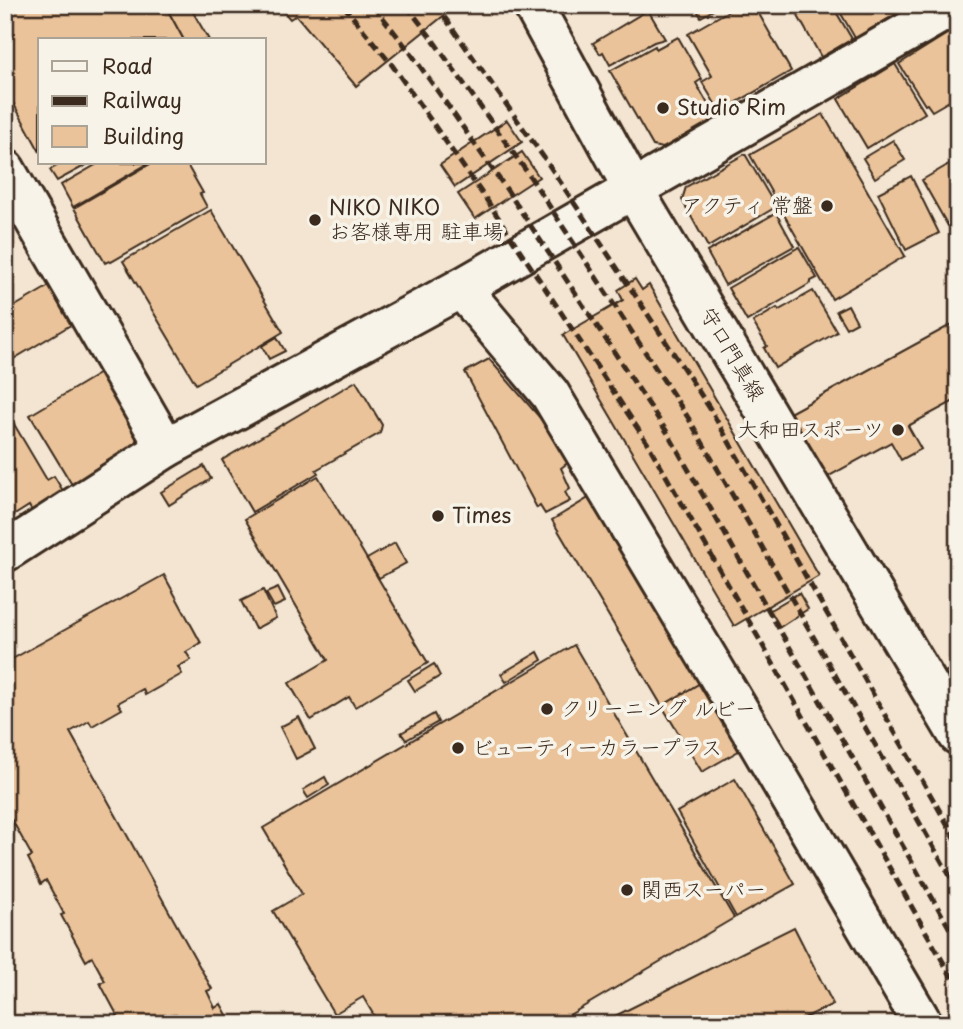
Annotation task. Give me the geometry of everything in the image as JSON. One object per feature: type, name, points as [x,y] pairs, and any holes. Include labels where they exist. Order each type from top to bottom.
[{"type":"street","name":"守口門真線","points":[[533,5],[634,189],[958,735]]},
{"type":"street","points":[[5,552],[166,448],[461,288],[955,5]]},
{"type":"street","points":[[5,170],[166,448]]},
{"type":"street","points":[[461,288],[551,394],[923,1024]]},
{"type":"building","points":[[16,5],[165,5],[183,38],[38,38],[38,148],[5,88],[5,11]]},
{"type":"building","points":[[165,5],[189,5],[208,38],[183,38]]},
{"type":"building","points":[[278,5],[457,5],[356,86],[296,15],[290,19]]},
{"type":"building","points":[[694,5],[722,5],[701,17]]},
{"type":"building","points":[[739,5],[754,5],[791,71],[720,112],[702,82],[712,76],[688,34]]},
{"type":"building","points":[[816,5],[832,5],[852,39],[821,57],[798,16]]},
{"type":"building","points":[[836,5],[900,5],[903,10],[855,38]]},
{"type":"building","points":[[648,10],[665,39],[610,65],[603,52],[600,54],[593,43]]},
{"type":"building","points":[[955,29],[958,33],[958,96],[932,111],[925,105],[899,64]]},
{"type":"building","points":[[678,37],[702,79],[696,83],[716,118],[663,148],[653,146],[610,71],[655,46],[656,49]]},
{"type":"building","points":[[895,64],[925,113],[867,148],[838,99]]},
{"type":"building","name":"アクティ 常盤","points":[[823,114],[905,256],[832,299],[750,155]]},
{"type":"building","points":[[507,120],[522,142],[455,187],[440,165]]},
{"type":"building","points":[[893,140],[905,160],[875,178],[863,158]]},
{"type":"building","points":[[522,152],[539,177],[475,219],[458,194]]},
{"type":"building","points":[[745,154],[776,207],[708,247],[682,200],[686,187]]},
{"type":"building","points":[[958,159],[958,221],[948,226],[922,180]]},
{"type":"building","points":[[60,164],[88,164],[57,181],[50,170]]},
{"type":"building","points":[[97,164],[147,164],[73,207],[61,185]]},
{"type":"building","points":[[150,164],[187,164],[203,193],[200,194],[207,207],[105,263],[74,208]]},
{"type":"building","points":[[911,176],[939,233],[906,250],[878,193]]},
{"type":"building","points":[[211,210],[283,332],[196,384],[123,261]]},
{"type":"building","points":[[776,213],[794,246],[725,285],[707,252]]},
{"type":"building","points":[[799,247],[817,278],[747,321],[728,288]]},
{"type":"building","points":[[635,279],[642,290],[649,285],[819,576],[734,626],[563,335],[623,300],[618,290]]},
{"type":"building","points":[[51,285],[74,323],[5,364],[5,312]]},
{"type":"building","points":[[813,291],[837,332],[775,368],[764,348],[767,346],[753,322]]},
{"type":"building","points":[[848,305],[857,322],[846,328],[836,311]]},
{"type":"building","points":[[958,321],[958,399],[908,426],[921,449],[901,460],[891,442],[822,480],[786,415]]},
{"type":"building","points":[[277,337],[285,351],[269,359],[262,346]]},
{"type":"building","points":[[489,359],[554,434],[570,461],[561,468],[570,488],[565,492],[570,501],[545,514],[540,506],[537,508],[465,372]]},
{"type":"building","points":[[102,372],[138,433],[133,452],[74,488],[30,415]]},
{"type":"building","points":[[356,381],[382,425],[380,433],[316,470],[318,473],[252,512],[222,460]]},
{"type":"building","points":[[5,409],[47,480],[54,476],[63,491],[32,511],[29,506],[13,516],[5,504]]},
{"type":"building","points":[[204,466],[211,479],[169,505],[161,492]]},
{"type":"building","points":[[318,476],[428,663],[355,707],[349,697],[311,720],[289,683],[328,660],[245,519]]},
{"type":"building","points":[[592,496],[702,682],[662,706],[552,520]]},
{"type":"building","points":[[395,543],[406,563],[379,578],[367,559]]},
{"type":"building","points":[[164,575],[201,643],[186,652],[191,660],[178,667],[182,674],[145,695],[143,689],[118,703],[122,709],[92,726],[89,721],[70,732],[212,989],[207,991],[215,1008],[221,1004],[232,1024],[122,1024],[100,983],[105,981],[92,957],[86,961],[46,880],[41,884],[28,858],[32,856],[12,820],[7,822],[5,818],[5,663]]},
{"type":"building","points":[[278,588],[285,602],[274,607],[266,593]]},
{"type":"building","points":[[263,590],[276,618],[255,629],[241,601]]},
{"type":"building","points":[[799,593],[808,609],[780,627],[770,610]]},
{"type":"building","points":[[574,645],[734,918],[554,1024],[379,1024],[363,997],[334,1014],[273,911],[302,894],[263,828]]},
{"type":"building","points":[[538,652],[542,660],[506,682],[501,674]]},
{"type":"building","points":[[434,664],[440,676],[415,691],[408,680]]},
{"type":"building","points":[[958,665],[958,711],[938,676]]},
{"type":"building","points":[[702,682],[742,749],[702,772],[662,706]]},
{"type":"building","points":[[434,714],[438,722],[406,740],[401,733]]},
{"type":"building","points":[[299,717],[315,749],[296,759],[280,727]]},
{"type":"building","points":[[325,777],[329,785],[308,798],[303,790]]},
{"type":"building","points":[[735,779],[795,884],[736,917],[677,812]]},
{"type":"building","points":[[794,927],[833,1004],[792,1024],[599,1024]]},
{"type":"railway","points":[[343,5],[392,65],[488,202],[648,444],[958,988]]},
{"type":"railway","points":[[373,5],[410,52],[507,190],[667,432],[958,943]]},
{"type":"railway","points":[[406,5],[529,175],[689,419],[958,890]]},
{"type":"railway","points":[[435,5],[547,162],[709,407],[958,843]]},
{"type":"place","name":"Studio Rim","points":[[663,108]]},
{"type":"place","name":"アクティ 常盤","points":[[827,206]]},
{"type":"place","name":"NIKO NIKO お客様専用 駐車場","points":[[315,220]]},
{"type":"place","name":"大和田スポーツ","points":[[898,430]]},
{"type":"place","name":"Times","points":[[438,516]]},
{"type":"place","name":"クリーニング ルビー","points":[[547,709]]},
{"type":"place","name":"ビューティーカラープラス","points":[[458,748]]},
{"type":"place","name":"関西スーパー","points":[[627,890]]}]
